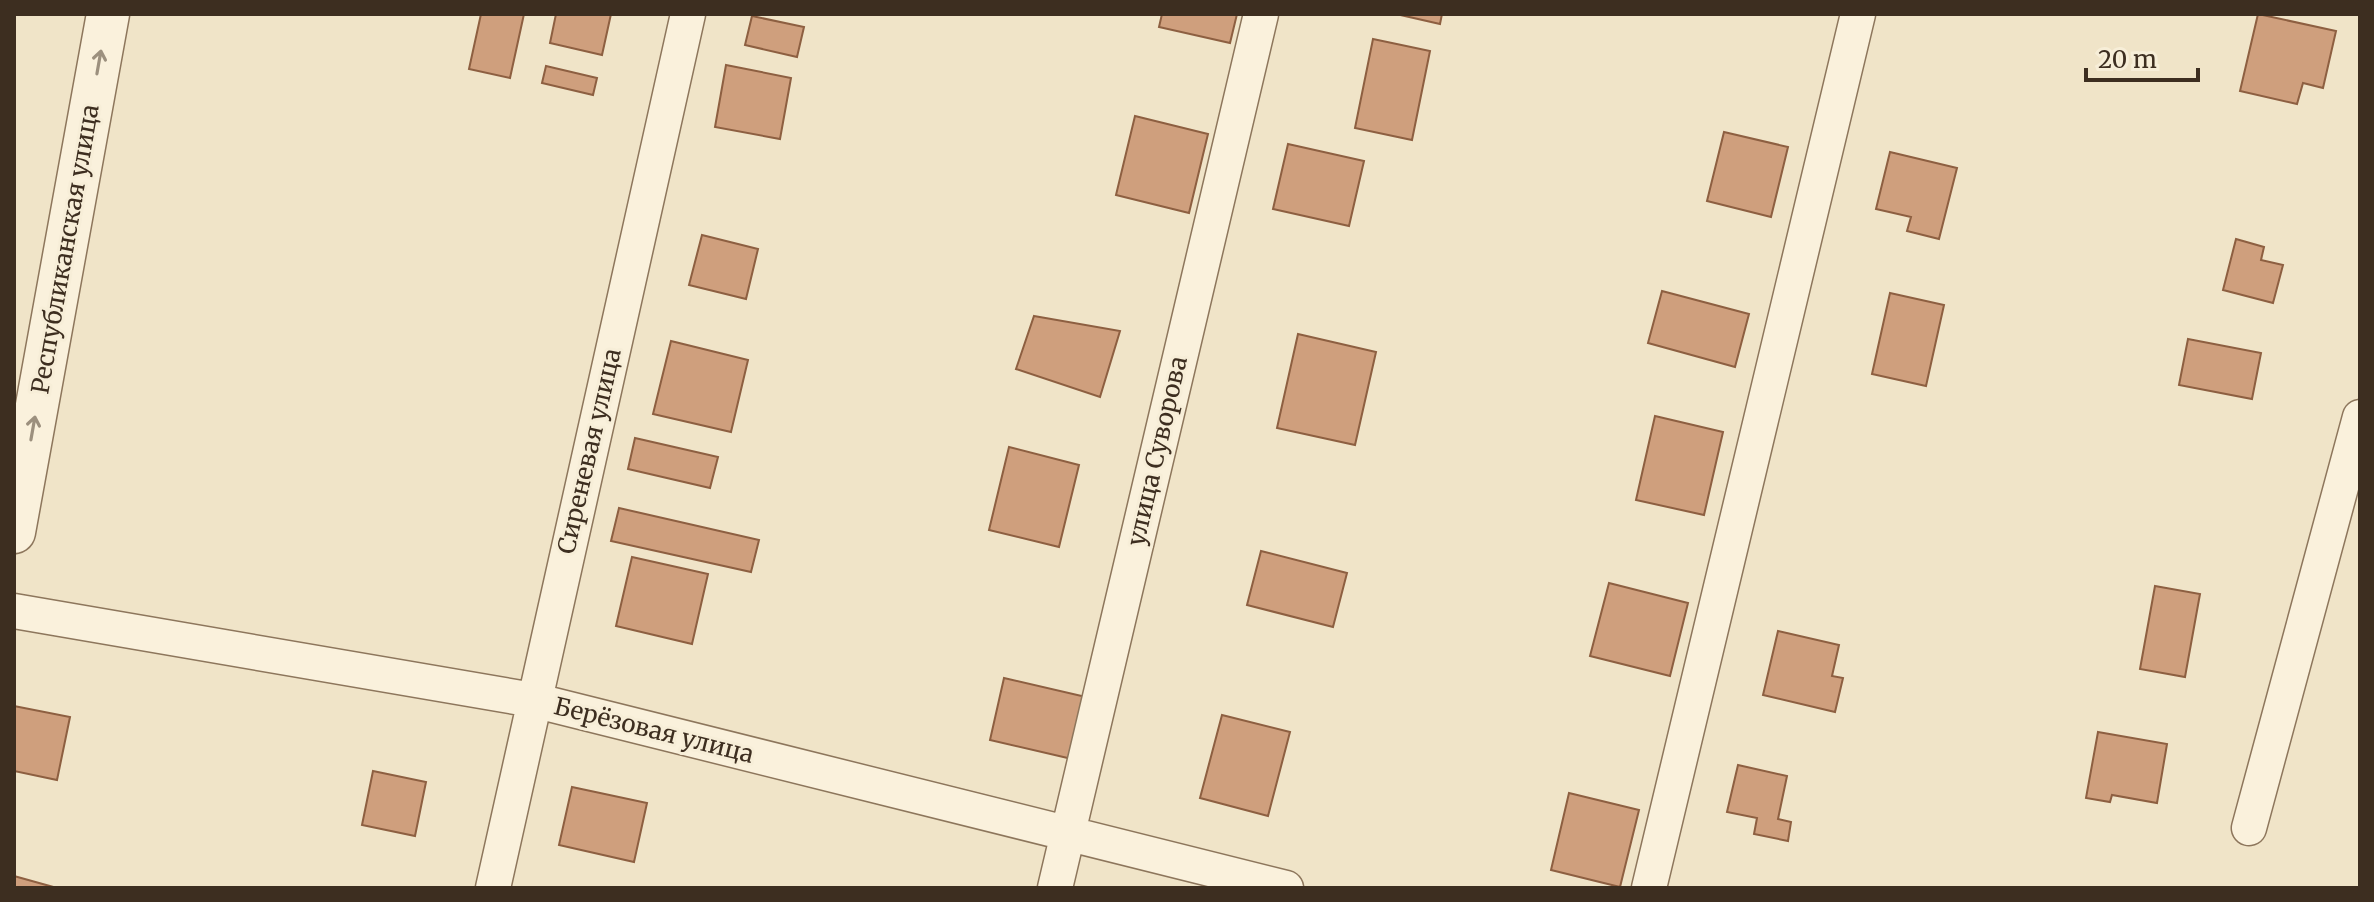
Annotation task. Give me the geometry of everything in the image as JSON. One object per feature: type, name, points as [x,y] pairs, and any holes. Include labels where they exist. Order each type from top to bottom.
[{"type":"street","name":"Республиканская улица","points":[[15,520],[108,14]]},
{"type":"street","name":"Сиреневая улица","points":[[493,888],[688,14]]},
{"type":"street","name":"улица Суворова","points":[[1055,888],[1261,14]]},
{"type":"street","points":[[1649,888],[1858,14]]},
{"type":"street","points":[[2249,828],[2360,417]]},
{"type":"street","name":"Берёзовая улица","points":[[14,611],[533,700],[1286,888]]},
{"type":"building","points":[[481,14],[524,14],[510,78],[469,69]]},
{"type":"building","points":[[556,14],[611,14],[602,55],[550,43]]},
{"type":"building","points":[[1162,14],[1237,14],[1230,43],[1159,27]]},
{"type":"building","points":[[1396,14],[1442,14],[1440,24]]},
{"type":"building","points":[[2258,14],[2336,31],[2323,88],[2303,83],[2297,104],[2240,91]]},
{"type":"building","points":[[752,16],[804,27],[797,57],[745,45]]},
{"type":"building","points":[[1373,39],[1430,51],[1412,140],[1355,128]]},
{"type":"building","points":[[726,65],[791,78],[780,139],[715,127]]},
{"type":"building","points":[[546,66],[597,78],[593,95],[542,83]]},
{"type":"building","points":[[1135,116],[1208,134],[1189,213],[1116,195]]},
{"type":"building","points":[[1724,132],[1788,147],[1771,217],[1707,201]]},
{"type":"building","points":[[1288,144],[1364,161],[1349,226],[1273,209]]},
{"type":"building","points":[[1890,152],[1957,168],[1939,239],[1907,231],[1911,217],[1876,209]]},
{"type":"building","points":[[702,235],[758,249],[746,299],[689,285]]},
{"type":"building","points":[[2236,239],[2264,247],[2261,260],[2283,265],[2273,303],[2223,290]]},
{"type":"building","points":[[1662,291],[1749,314],[1735,367],[1648,343]]},
{"type":"building","points":[[1890,293],[1944,305],[1926,386],[1872,374]]},
{"type":"building","points":[[1034,316],[1120,331],[1100,397],[1016,369]]},
{"type":"building","points":[[1298,334],[1376,352],[1355,445],[1277,428]]},
{"type":"building","points":[[2188,339],[2261,353],[2252,399],[2179,385]]},
{"type":"building","points":[[671,341],[748,360],[731,432],[653,414]]},
{"type":"building","points":[[1655,416],[1723,432],[1704,515],[1636,500]]},
{"type":"building","points":[[635,438],[718,457],[710,488],[628,469]]},
{"type":"building","points":[[1009,447],[1079,465],[1059,547],[989,530]]},
{"type":"building","points":[[619,508],[759,540],[751,572],[611,541]]},
{"type":"building","points":[[1261,551],[1347,573],[1333,627],[1247,605]]},
{"type":"building","points":[[632,557],[708,574],[692,644],[616,626]]},
{"type":"building","points":[[1609,583],[1688,603],[1670,676],[1590,656]]},
{"type":"building","points":[[2155,586],[2200,594],[2185,677],[2140,669]]},
{"type":"building","points":[[1778,631],[1839,645],[1832,676],[1843,678],[1835,712],[1763,695]]},
{"type":"building","points":[[1004,678],[1086,697],[1072,759],[990,740]]},
{"type":"building","points":[[14,706],[70,717],[57,780],[14,771]]},
{"type":"building","points":[[1222,715],[1290,732],[1268,816],[1200,798]]},
{"type":"building","points":[[2098,732],[2167,744],[2157,803],[2112,795],[2110,802],[2086,798]]},
{"type":"building","points":[[1738,765],[1787,776],[1778,819],[1791,822],[1788,841],[1754,834],[1757,818],[1727,812]]},
{"type":"building","points":[[373,771],[426,782],[415,836],[362,825]]},
{"type":"building","points":[[572,787],[647,803],[634,862],[559,845]]},
{"type":"building","points":[[1569,793],[1639,810],[1620,887],[1551,870]]},
{"type":"building","points":[[14,876],[57,888],[14,888]]}]
